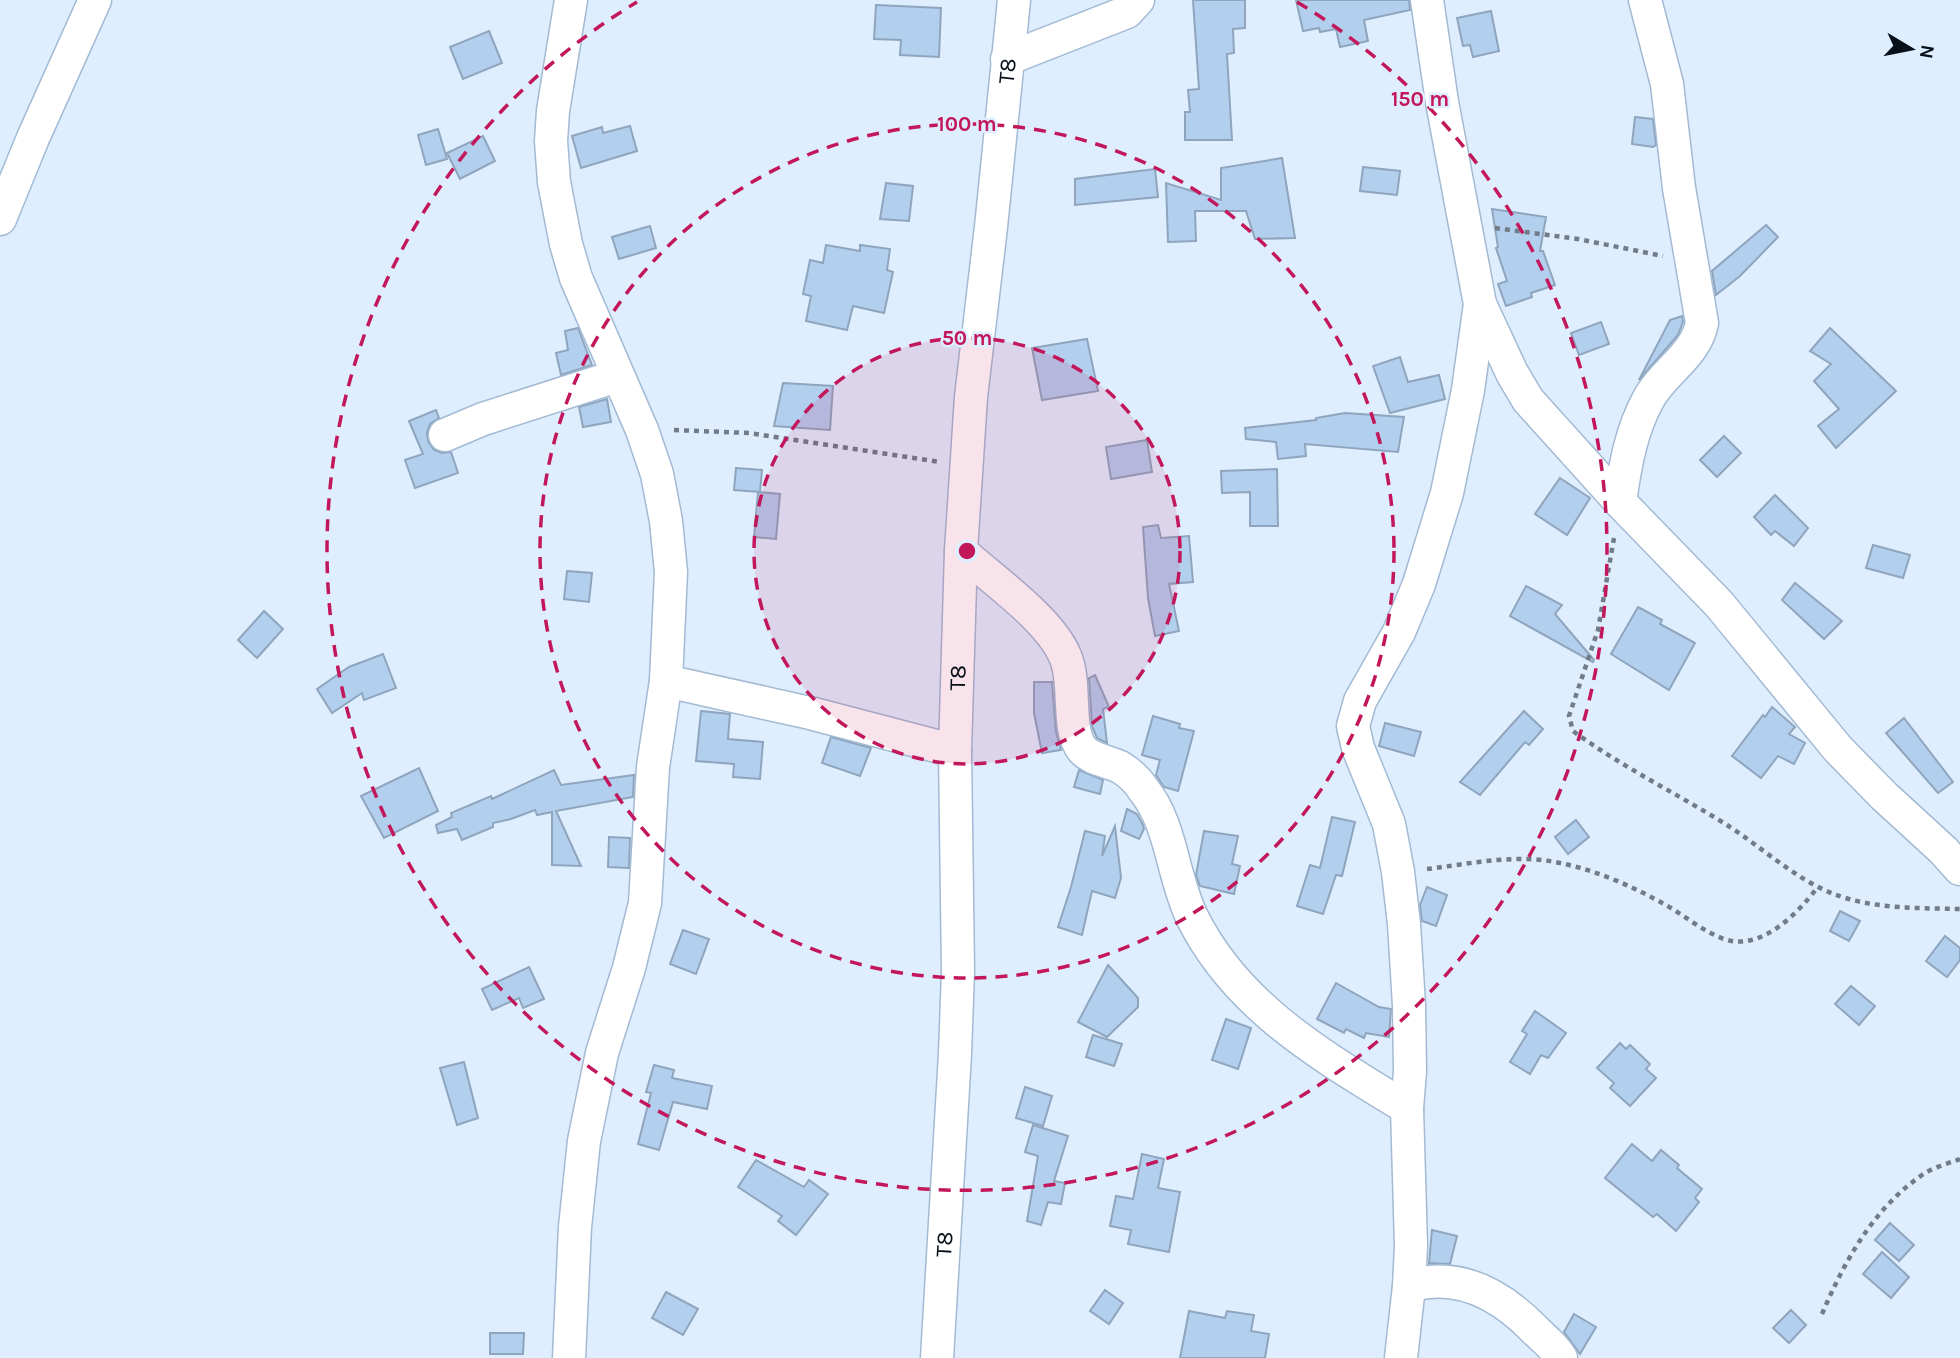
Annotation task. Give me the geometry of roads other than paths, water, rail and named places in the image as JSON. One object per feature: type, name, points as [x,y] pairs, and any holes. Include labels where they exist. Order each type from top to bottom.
[{"type":"street","points":[[0,219],[94,0]]},
{"type":"street","points":[[569,1358],[575,1227],[584,1141],[602,1053],[629,968],[645,903],[653,767],[666,681],[671,572],[666,521],[657,474],[642,429],[576,278],[566,244],[554,182],[551,141],[553,111],[571,0]]},
{"type":"street","name":"T8","points":[[937,1358],[956,1054],[958,971],[955,751],[961,551],[971,397],[1014,0]]},
{"type":"street","points":[[1007,59],[1127,12],[1138,0]]},
{"type":"street","points":[[1427,0],[1442,102],[1480,304],[1512,373],[1528,400],[1620,502],[1719,604],[1839,749],[1960,869]]},
{"type":"street","points":[[1620,502],[1627,454],[1650,397],[1696,342],[1702,323],[1679,188],[1667,84],[1645,0]]},
{"type":"street","points":[[1401,1358],[1409,1286],[1411,1210],[1407,1108],[1410,1071],[1409,1004],[1398,872],[1388,824],[1358,748],[1353,726],[1360,701],[1399,632],[1419,584],[1447,493],[1468,390],[1480,304]]},
{"type":"street","points":[[445,435],[483,419],[617,376]]},
{"type":"street","points":[[961,551],[1054,636],[1065,655],[1070,673],[1074,734],[1083,750],[1120,768],[1142,787],[1155,806],[1175,873],[1192,916],[1234,982],[1261,1009],[1312,1047],[1407,1108]]},
{"type":"street","points":[[666,681],[810,713],[955,751]]},
{"type":"street","points":[[1409,1286],[1427,1280],[1459,1282],[1491,1293],[1527,1322],[1560,1358]]}]
